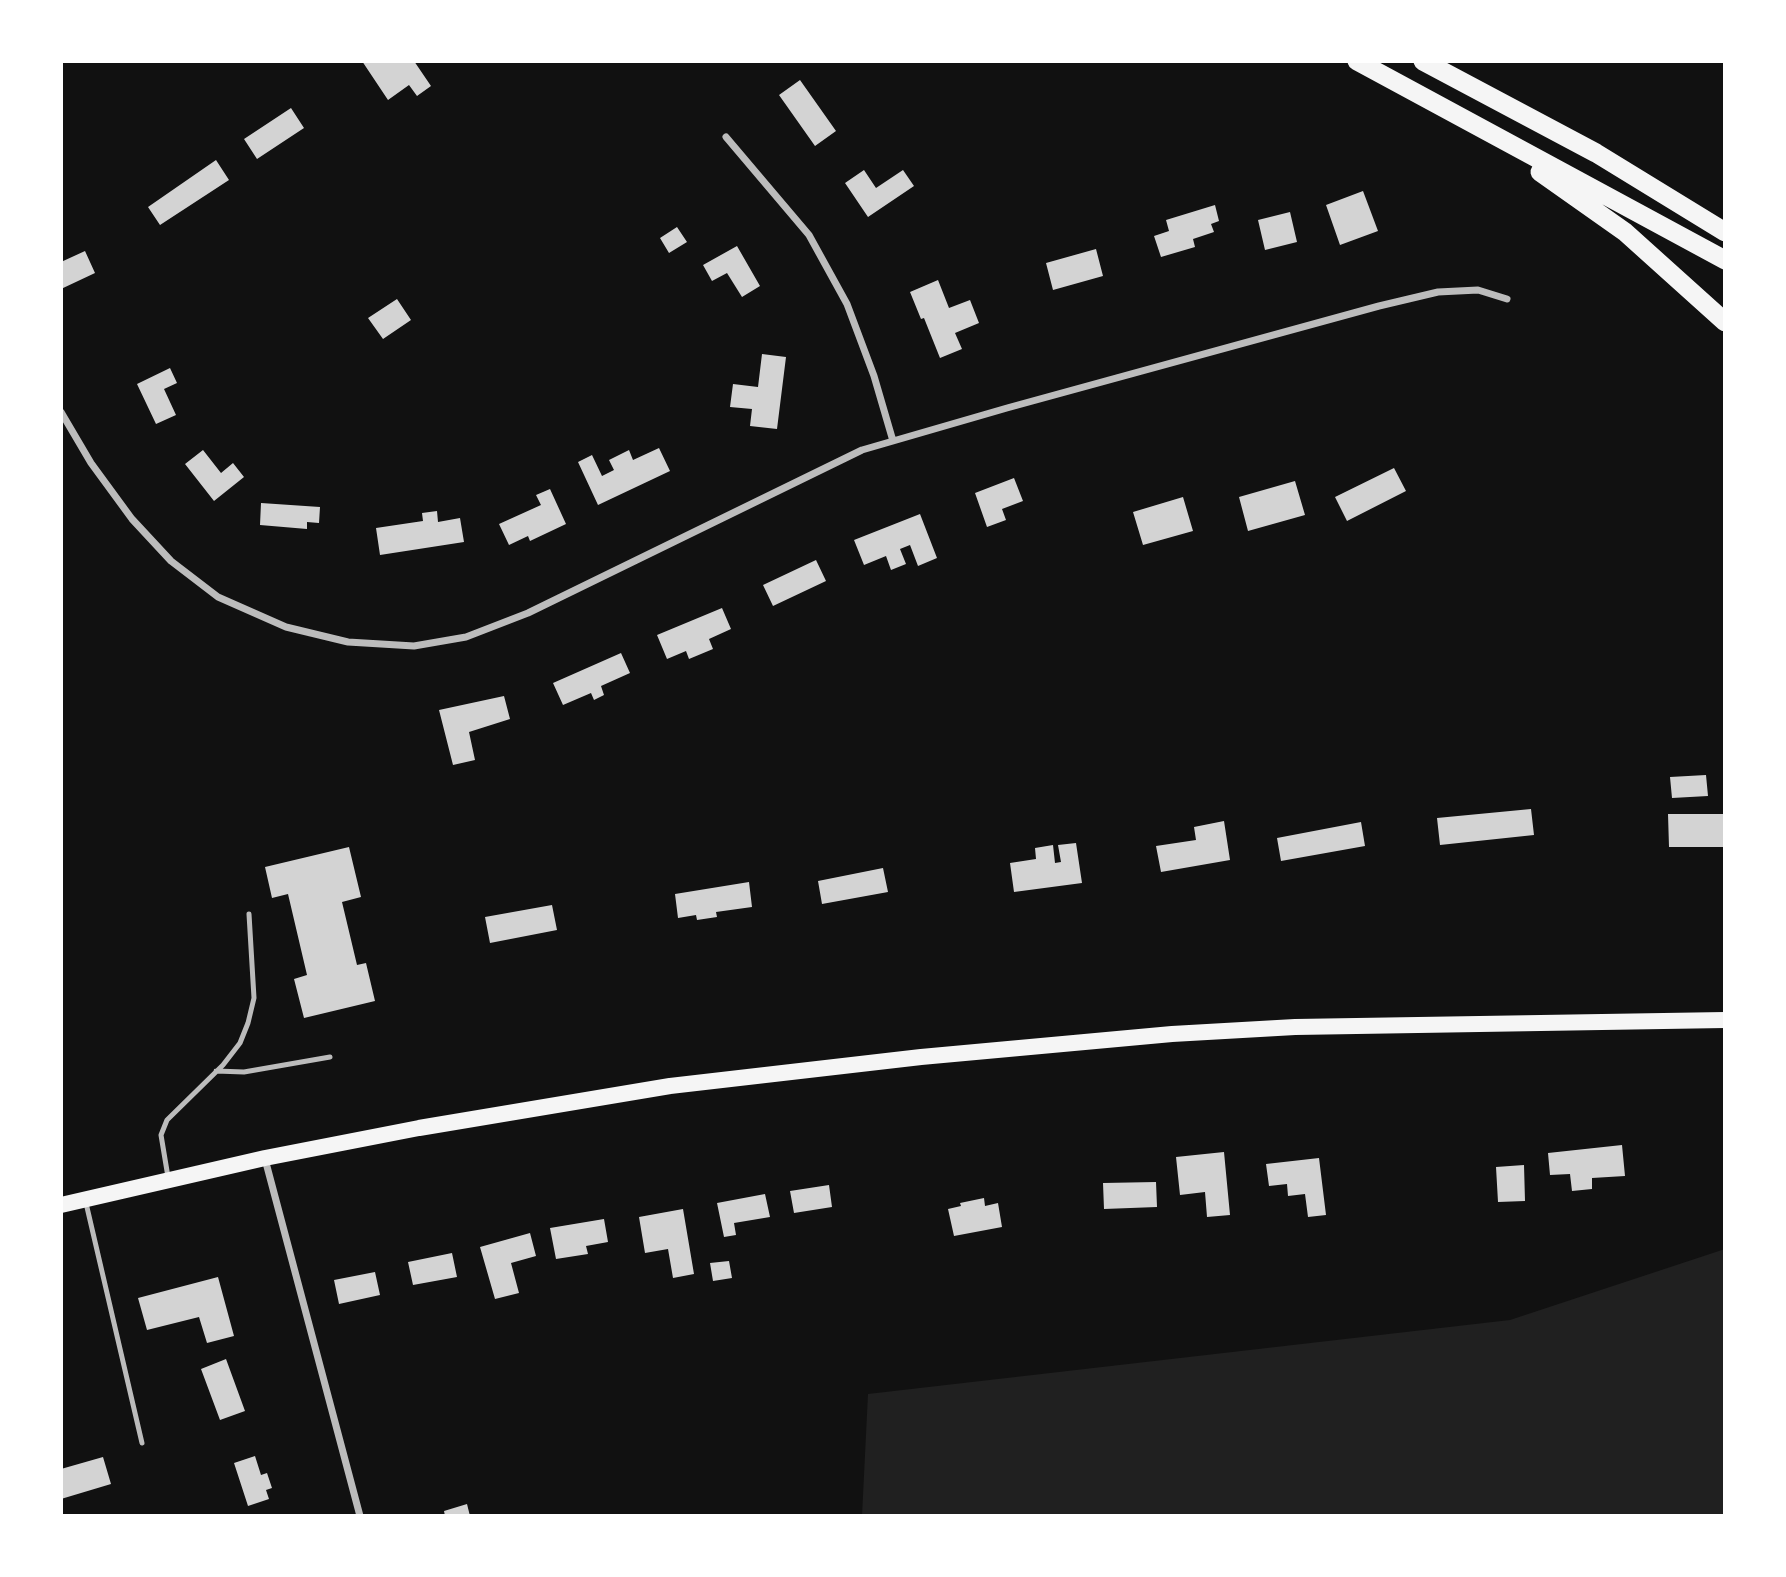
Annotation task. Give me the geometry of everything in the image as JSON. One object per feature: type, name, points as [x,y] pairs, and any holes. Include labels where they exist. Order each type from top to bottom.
[{"type":"highway","points":[[1357,61],[1725,260]]},
{"type":"highway","points":[[1423,61],[1596,153],[1725,232]]},
{"type":"highway","points":[[1468,122],[1625,232],[1725,322]]},
{"type":"main road","points":[[61,1205],[265,1158],[419,1128],[670,1086],[995,1049],[1171,1034],[1286,1028],[1725,1020]]},
{"type":"street","points":[[726,137],[808,235],[828,269],[856,328],[874,376],[893,441]]},
{"type":"street","points":[[61,412],[91,463],[132,519],[171,561],[218,597],[286,627],[348,642],[408,646],[466,637],[528,613],[851,455],[893,441],[1438,292],[1478,290],[1507,299]]},
{"type":"street","points":[[265,1158],[360,1516]]},
{"type":"lane","points":[[169,1180],[160,1135],[167,1120],[240,1043],[248,1023],[254,998],[249,914]]},
{"type":"lane","points":[[216,1071],[244,1072],[330,1057]]},
{"type":"lane","points":[[85,1200],[142,1443]]},
{"type":"shaded area","points":[[1725,1249],[1725,1516],[862,1516],[868,1394],[1510,1320]]},
{"type":"building","points":[[362,61],[414,61],[431,86],[417,96],[409,85],[388,100]]},
{"type":"building","points":[[800,80],[836,131],[815,146],[779,95]]},
{"type":"building","points":[[291,108],[304,128],[257,159],[244,139]]},
{"type":"building","points":[[216,160],[229,180],[160,225],[148,207]]},
{"type":"building","points":[[864,170],[876,188],[903,170],[914,186],[868,217],[845,183]]},
{"type":"building","points":[[1363,191],[1378,231],[1340,245],[1326,205]]},
{"type":"building","points":[[1215,205],[1219,221],[1211,224],[1214,232],[1193,239],[1195,247],[1161,257],[1154,236],[1169,231],[1166,220]]},
{"type":"building","points":[[1290,212],[1297,242],[1265,250],[1258,220]]},
{"type":"building","points":[[677,227],[687,242],[669,253],[660,238]]},
{"type":"building","points":[[737,246],[760,286],[742,297],[727,273],[712,281],[703,265]]},
{"type":"building","points":[[1096,249],[1103,276],[1053,290],[1046,263]]},
{"type":"building","points":[[85,251],[95,273],[61,289],[61,262]]},
{"type":"building","points":[[938,280],[949,308],[970,300],[979,323],[955,333],[962,349],[940,358],[910,292]]},
{"type":"building","points":[[397,299],[411,320],[383,339],[368,318]]},
{"type":"building","points":[[762,354],[786,357],[777,429],[750,426],[752,409],[730,407],[733,384],[758,387]]},
{"type":"building","points":[[170,368],[177,383],[164,389],[176,415],[156,424],[137,384]]},
{"type":"building","points":[[659,448],[670,471],[598,505],[578,462],[592,455],[602,476],[614,470],[609,460],[629,450],[633,460]]},
{"type":"building","points":[[203,450],[221,473],[233,463],[244,477],[214,501],[185,464]]},
{"type":"building","points":[[1394,468],[1406,491],[1347,521],[1335,497]]},
{"type":"building","points":[[1014,478],[1023,501],[1002,509],[1006,520],[987,527],[975,493]]},
{"type":"building","points":[[1295,481],[1305,515],[1248,531],[1239,497]]},
{"type":"building","points":[[550,489],[566,524],[530,541],[528,536],[509,545],[499,524],[541,505],[536,495]]},
{"type":"building","points":[[1183,497],[1193,531],[1143,545],[1133,512]]},
{"type":"building","points":[[261,503],[320,507],[319,523],[307,522],[307,529],[260,525]]},
{"type":"building","points":[[437,511],[438,522],[460,518],[464,542],[380,555],[376,528],[423,521],[422,513]]},
{"type":"building","points":[[920,514],[937,558],[918,566],[910,545],[900,549],[906,564],[891,570],[886,556],[864,565],[854,540]]},
{"type":"building","points":[[816,560],[826,581],[773,606],[763,585]]},
{"type":"building","points":[[722,608],[731,629],[709,639],[713,649],[689,659],[686,651],[667,659],[657,635]]},
{"type":"building","points":[[621,653],[630,673],[601,686],[604,695],[594,700],[591,693],[563,705],[553,683]]},
{"type":"building","points":[[504,696],[510,719],[469,732],[475,760],[453,765],[439,710]]},
{"type":"building","points":[[1706,775],[1708,796],[1672,798],[1670,777]]},
{"type":"building","points":[[1531,809],[1534,835],[1440,845],[1437,818]]},
{"type":"building","points":[[1668,814],[1725,814],[1725,847],[1669,847]]},
{"type":"building","points":[[1224,821],[1230,860],[1161,872],[1156,846],[1196,840],[1194,827]]},
{"type":"building","points":[[1361,822],[1365,846],[1281,861],[1277,838]]},
{"type":"building","points":[[1076,843],[1082,883],[1014,892],[1010,863],[1036,859],[1035,848],[1053,845],[1055,863],[1061,862],[1058,845]]},
{"type":"building","points":[[349,847],[361,897],[342,902],[357,965],[366,963],[375,1001],[304,1018],[294,979],[307,975],[288,894],[272,898],[265,867]]},
{"type":"building","points":[[883,868],[888,892],[822,904],[818,881]]},
{"type":"building","points":[[749,882],[752,907],[716,912],[717,917],[697,920],[696,915],[678,918],[675,894]]},
{"type":"building","points":[[552,905],[557,930],[490,943],[485,917]]},
{"type":"building","points":[[1622,1145],[1625,1176],[1592,1178],[1592,1189],[1572,1191],[1570,1174],[1550,1175],[1548,1153]]},
{"type":"building","points":[[1224,1152],[1230,1215],[1207,1217],[1205,1192],[1180,1195],[1176,1157]]},
{"type":"building","points":[[1319,1158],[1326,1215],[1308,1217],[1305,1194],[1288,1196],[1287,1184],[1269,1186],[1266,1164]]},
{"type":"building","points":[[1524,1165],[1525,1201],[1498,1202],[1496,1167]]},
{"type":"building","points":[[1156,1182],[1157,1207],[1104,1209],[1103,1183]]},
{"type":"building","points":[[829,1185],[832,1207],[794,1213],[790,1191]]},
{"type":"building","points":[[765,1194],[770,1217],[734,1223],[736,1235],[724,1237],[717,1203]]},
{"type":"building","points":[[984,1198],[985,1206],[998,1203],[1002,1227],[954,1236],[948,1209],[961,1206],[960,1203]]},
{"type":"building","points":[[683,1209],[694,1274],[673,1278],[668,1249],[645,1253],[639,1217]]},
{"type":"building","points":[[604,1219],[608,1242],[586,1246],[588,1254],[556,1259],[550,1228]]},
{"type":"building","points":[[530,1233],[536,1256],[511,1263],[519,1293],[495,1299],[480,1247]]},
{"type":"building","points":[[452,1253],[457,1277],[413,1285],[408,1262]]},
{"type":"building","points":[[729,1261],[732,1278],[713,1281],[710,1263]]},
{"type":"building","points":[[375,1272],[380,1295],[339,1304],[334,1280]]},
{"type":"building","points":[[218,1277],[234,1336],[207,1343],[199,1317],[147,1330],[138,1298]]},
{"type":"building","points":[[226,1359],[245,1411],[220,1420],[201,1369]]},
{"type":"building","points":[[255,1456],[261,1475],[267,1473],[272,1488],[266,1490],[269,1499],[248,1506],[234,1463]]},
{"type":"building","points":[[103,1457],[111,1484],[61,1499],[61,1469]]},
{"type":"building","points":[[467,1504],[470,1516],[445,1516],[444,1511]]}]
